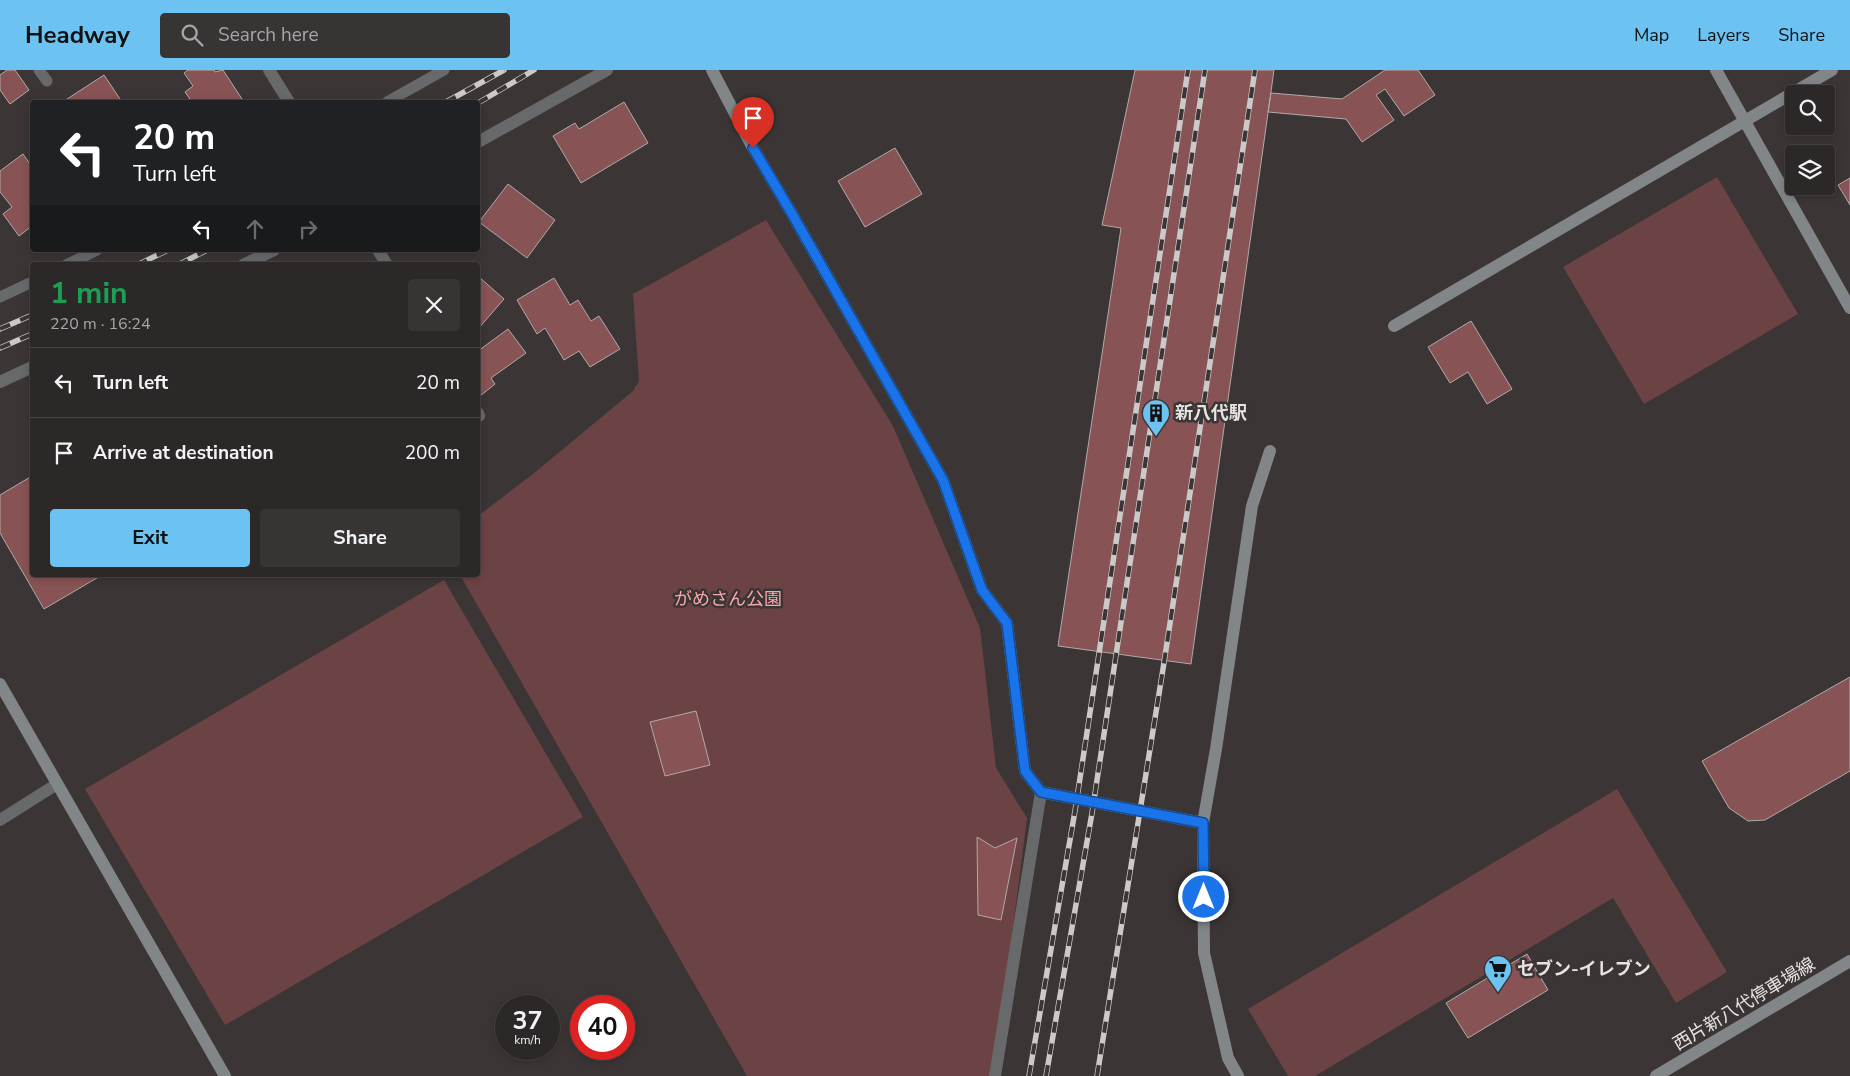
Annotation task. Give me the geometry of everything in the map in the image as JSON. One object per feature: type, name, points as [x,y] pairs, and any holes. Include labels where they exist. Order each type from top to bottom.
[{"type":"street","points":[[269,70],[288,100]]},
{"type":"street","points":[[480,141],[608,70]]},
{"type":"street","points":[[712,70],[753,148],[943,480],[982,590],[1007,623],[1025,771],[1041,792],[1203,823]]},
{"type":"street","points":[[1716,70],[1850,308]]},
{"type":"street","points":[[1394,326],[1832,70]]},
{"type":"street","points":[[249,262],[270,252]]},
{"type":"street","points":[[0,382],[30,368]]},
{"type":"street","points":[[1238,1076],[1228,1058],[1204,953],[1203,823],[1216,749],[1252,506],[1270,452]]},
{"type":"street","points":[[0,684],[225,1076]]},
{"type":"street","points":[[0,820],[58,784]]},
{"type":"street","points":[[995,1076],[1041,792]]},
{"type":"street","name":"西片新八代停車場線","points":[[1656,1076],[1850,961]]},
{"type":"lane","points":[[39,70],[47,81]]},
{"type":"lane","points":[[391,100],[444,70]]},
{"type":"lane","points":[[72,262],[93,252]]},
{"type":"lane","points":[[0,297],[30,283]]},
{"type":"green space","points":[[1717,177],[1798,314],[1644,404],[1563,267]]},
{"type":"green space","name":"がめさん公園","points":[[766,220],[893,426],[980,628],[996,768],[1027,818],[994,1076],[747,1076],[461,577],[480,577],[480,514],[533,474],[633,391],[639,381],[633,294]]},
{"type":"green space","points":[[444,580],[583,817],[225,1025],[85,789]]},
{"type":"green space","points":[[1617,789],[1727,972],[1676,1003],[1613,898],[1315,1076],[1288,1076],[1248,1009]]},
{"type":"building","points":[[7,70],[15,70],[29,90],[10,104],[0,90],[0,75]]},
{"type":"building","points":[[188,70],[214,70],[215,72],[223,70],[243,100],[191,100],[185,92],[193,86],[184,73]]},
{"type":"building","name":"新八代駅","points":[[1135,70],[1274,70],[1191,664],[1058,646],[1121,228],[1102,225]]},
{"type":"building","points":[[1385,70],[1418,70],[1435,95],[1404,116],[1385,89],[1376,95],[1394,120],[1362,142],[1346,119],[1268,112],[1271,93],[1342,99]]},
{"type":"building","points":[[104,75],[121,100],[66,100]]},
{"type":"building","points":[[624,102],[648,143],[581,183],[553,136],[575,123],[579,129]]},
{"type":"building","points":[[895,148],[922,194],[865,227],[838,181]]},
{"type":"building","points":[[23,154],[30,164],[30,228],[19,236],[3,214],[12,207],[0,192],[0,171]]},
{"type":"building","points":[[1850,178],[1850,205],[1838,185]]},
{"type":"building","points":[[508,184],[555,220],[527,258],[480,223]]},
{"type":"building","points":[[480,278],[504,299],[480,327]]},
{"type":"building","points":[[554,278],[570,305],[578,300],[591,321],[599,316],[620,349],[590,367],[579,351],[564,360],[545,328],[537,334],[517,300]]},
{"type":"building","points":[[1471,321],[1512,389],[1487,404],[1468,372],[1450,383],[1428,347]]},
{"type":"building","points":[[508,329],[526,353],[491,378],[495,384],[480,396],[480,350]]},
{"type":"building","points":[[30,477],[30,577],[99,577],[44,609],[0,533],[0,495]]},
{"type":"building","points":[[1850,677],[1850,771],[1765,820],[1748,821],[1729,808],[1702,761]]},
{"type":"building","points":[[696,711],[710,765],[665,776],[650,722]]},
{"type":"building","points":[[977,837],[995,848],[1017,838],[1001,920],[978,915]]},
{"type":"building","points":[[1527,954],[1548,990],[1468,1038],[1446,1003]]},
{"type":"railway","points":[[450,100],[504,70]]},
{"type":"railway","points":[[480,102],[534,70]]},
{"type":"railway","points":[[1029,1076],[1075,811],[1188,70]]},
{"type":"railway","points":[[1046,1076],[1092,813],[1205,70]]},
{"type":"railway","points":[[1097,1076],[1163,669],[1255,70]]},
{"type":"railway","points":[[143,262],[164,252]]},
{"type":"railway","points":[[184,262],[203,252]]},
{"type":"railway","points":[[0,329],[30,316]]},
{"type":"railway","points":[[0,348],[30,335]]},
{"type":"place","name":"新八代駅","points":[[1156,437]]},
{"type":"place","name":"セブン-イレブン","points":[[1498,993]]},
{"type":"route","points":[[753,148],[943,480],[982,590],[1007,623],[1025,771],[1041,792],[1203,823],[1204,897]]}]
